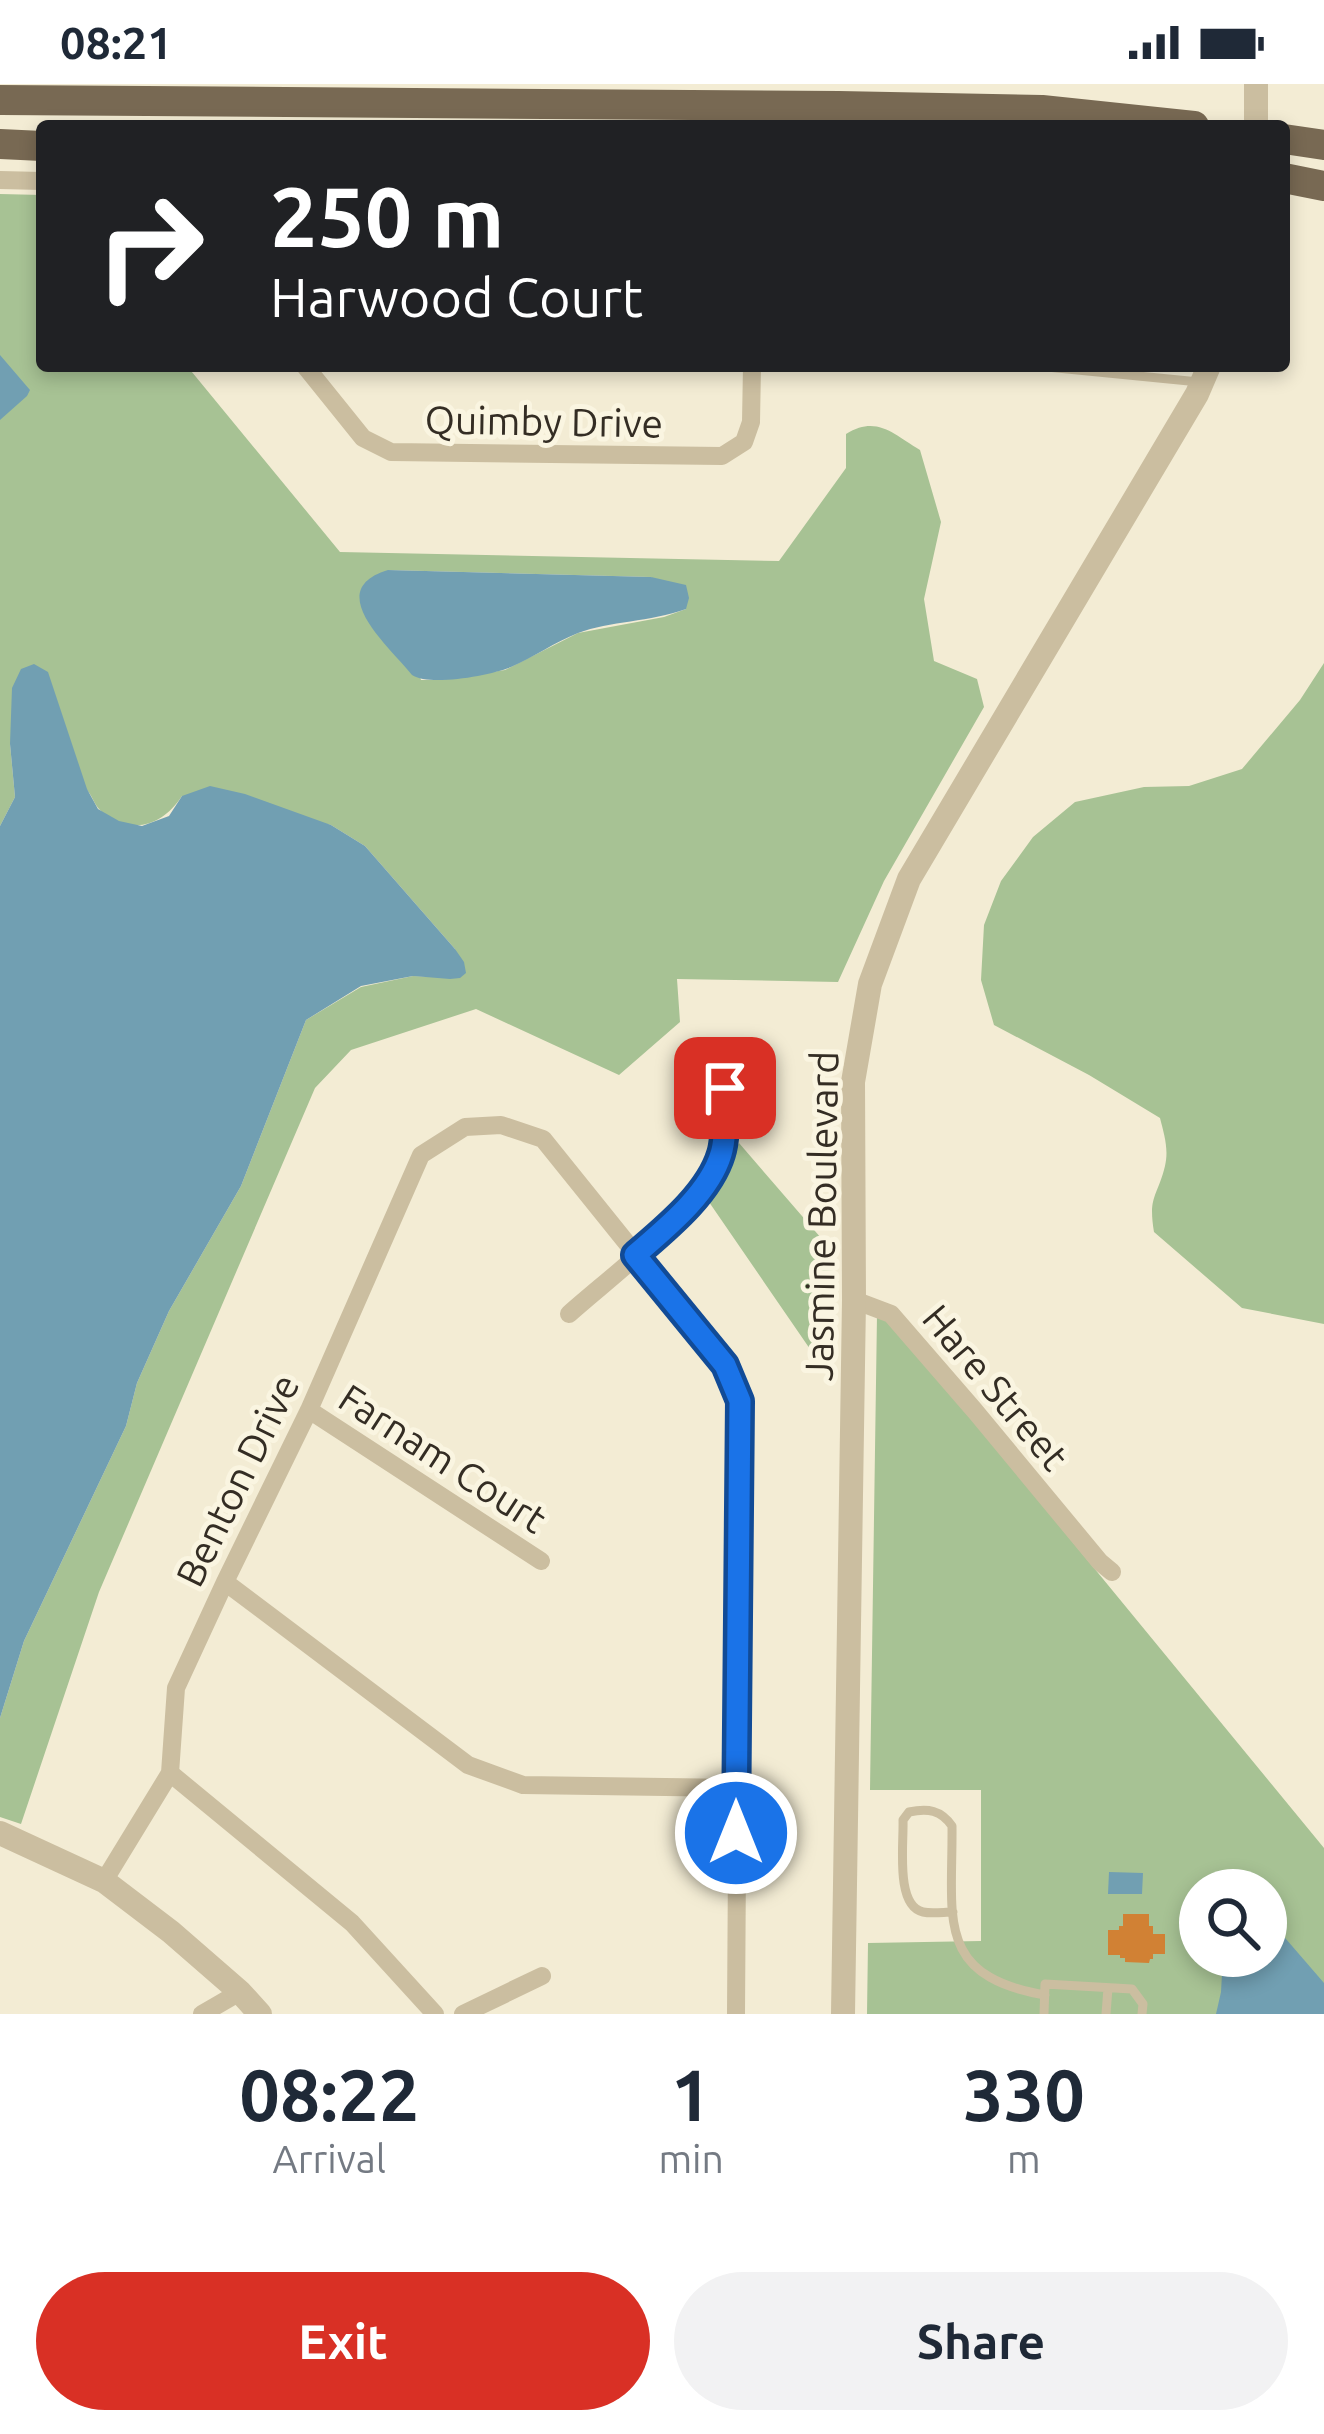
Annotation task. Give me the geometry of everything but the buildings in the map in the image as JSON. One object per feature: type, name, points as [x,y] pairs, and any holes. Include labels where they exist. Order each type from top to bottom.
[{"type":"main road","points":[[0,100],[449,94],[1042,110],[1137,120]]},
{"type":"main road","points":[[1290,140],[1324,146]]},
{"type":"main road","points":[[0,144],[36,146]]},
{"type":"main road","points":[[1290,179],[1324,187]]},
{"type":"street","points":[[1256,84],[1256,120]]},
{"type":"street","points":[[0,180],[36,181]]},
{"type":"street","name":"Quimby Drive","points":[[309,372],[363,438],[391,452],[722,456],[744,442],[751,422],[752,372]]},
{"type":"street","name":"Jasmine Boulevard","points":[[843,2014],[853,1082],[870,984],[909,879],[1206,374]]},
{"type":"street","points":[[568,1314],[684,1213],[703,1187],[721,1154],[725,1088]]},
{"type":"street","name":"Benton Drive","points":[[104,1881],[170,1773],[176,1688],[309,1410],[421,1155],[465,1127],[502,1125],[543,1139],[635,1255]]},
{"type":"street","points":[[635,1255],[725,1365],[740,1401],[736,2014]]},
{"type":"street","name":"Hare Street","points":[[854,1300],[891,1314],[1112,1572]]},
{"type":"street","name":"Farnam Court","points":[[309,1410],[542,1561]]},
{"type":"street","points":[[224,1582],[468,1765],[523,1785],[736,1788]]},
{"type":"street","points":[[170,1773],[352,1923],[435,2014]]},
{"type":"street","points":[[0,1833],[104,1881],[171,1932],[260,2014]]},
{"type":"street","points":[[464,2014],[542,1976]]},
{"type":"street","points":[[202,2014],[240,1992]]},
{"type":"lane","points":[[1162,372],[1206,374]]},
{"type":"lane","points":[[953,1912],[923,1912],[907,1900],[903,1820],[910,1812],[934,1810],[952,1826],[953,1912],[962,1953],[975,1969],[997,1983],[1045,1995]]},
{"type":"lane","points":[[1044,2014],[1046,1984],[1132,1989],[1143,2004],[1142,2014]]},
{"type":"lane","points":[[1106,2014],[1108,1988]]},
{"type":"green space","points":[[0,194],[36,195],[36,372],[192,372],[340,552],[779,561],[846,468],[846,434],[867,426],[893,433],[920,450],[941,522],[924,599],[934,661],[977,679],[984,707],[884,881],[838,982],[677,979],[680,1022],[619,1075],[476,1009],[351,1050],[315,1088],[99,1592],[21,1824],[0,1817],[0,1718],[24,1641],[126,1426],[137,1383],[169,1311],[241,1186],[306,1020],[361,987],[413,976],[460,978],[455,949],[365,846],[331,825],[182,796],[156,821],[124,823],[101,811],[79,783],[10,744],[15,797],[0,826]],"holes":[[[388,570],[651,577],[686,609],[578,633],[505,670],[421,680]]]},
{"type":"green space","points":[[1324,663],[1324,1324],[1242,1308],[1154,1232],[1153,1204],[1166,1154],[1160,1118],[994,1025],[981,980],[984,925],[1001,881],[1033,837],[1075,802],[1144,787],[1189,786],[1242,769],[1300,700]]},
{"type":"green space","points":[[739,1143],[834,1253],[832,1381],[709,1202]]},
{"type":"green space","points":[[877,1315],[887,1316],[1324,1848],[1324,2014],[867,2014],[868,1943],[981,1941],[981,1790],[870,1790]]},
{"type":"water","points":[[0,355],[30,390],[0,420]]},
{"type":"water","points":[[388,570],[651,577],[686,585],[689,598],[686,609],[578,633],[502,670],[432,680],[412,675],[376,634],[360,604],[369,579]]},
{"type":"water","points":[[34,664],[48,672],[98,809],[119,821],[142,826],[169,816],[182,796],[210,786],[331,825],[365,846],[455,949],[466,973],[460,978],[413,976],[361,986],[306,1020],[241,1186],[169,1311],[137,1383],[126,1426],[24,1641],[0,1718],[0,826],[15,797],[12,688],[21,669]]},
{"type":"water","points":[[1109,1872],[1143,1873],[1142,1894],[1108,1894]]},
{"type":"water","points":[[1287,1940],[1324,1983],[1324,2014],[1216,2014],[1222,1977],[1287,1977]]},
{"type":"route","points":[[725,1088],[721,1154],[684,1213],[635,1255],[725,1365],[740,1401],[736,1833]]}]
